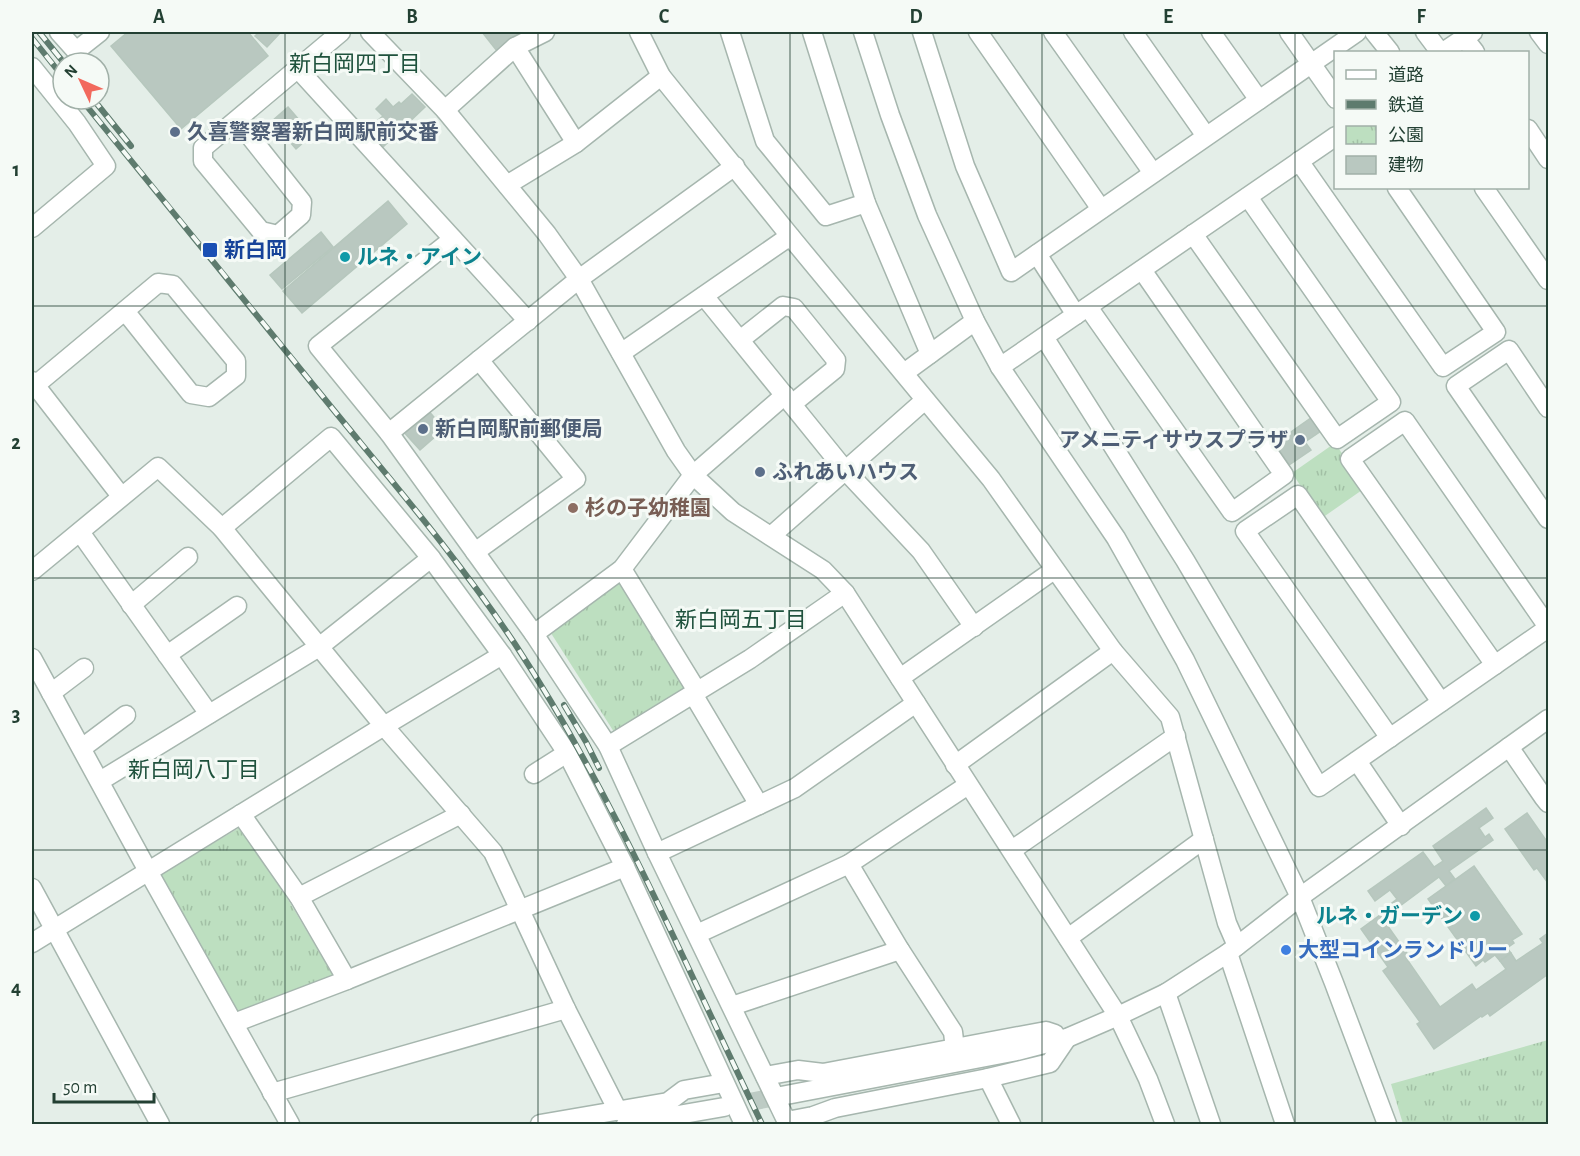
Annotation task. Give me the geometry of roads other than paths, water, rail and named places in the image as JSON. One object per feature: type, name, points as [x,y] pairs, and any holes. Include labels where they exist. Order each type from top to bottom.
[{"type":"street","points":[[59,32],[75,51],[100,32]]},
{"type":"street","points":[[237,120],[302,202],[301,215],[278,235],[261,231],[203,161],[204,148],[237,120],[298,69],[341,32]]},
{"type":"street","points":[[370,32],[445,110],[547,234],[579,279],[676,451],[693,475],[733,512],[823,570],[845,593],[1118,1016],[1148,1079],[1166,1125]]},
{"type":"street","points":[[445,110],[515,47],[546,32]]},
{"type":"street","points":[[639,32],[661,76],[991,479],[1113,651],[1170,717],[1227,922],[1232,949],[1285,1125]]},
{"type":"street","points":[[730,32],[765,141],[826,216],[866,203]]},
{"type":"street","points":[[812,32],[866,203],[930,354]]},
{"type":"street","points":[[863,32],[890,115],[927,215],[975,321],[1000,367],[1116,538],[1185,660],[1300,897],[1387,1125]]},
{"type":"street","points":[[922,32],[965,166],[1011,272],[1357,32]]},
{"type":"street","points":[[978,32],[1101,209]]},
{"type":"street","points":[[1053,32],[1153,173]]},
{"type":"street","points":[[1132,32],[1206,136]]},
{"type":"street","points":[[1210,32],[1258,100]]},
{"type":"street","points":[[1289,32],[1334,98]]},
{"type":"street","points":[[1374,32],[1389,51]]},
{"type":"street","points":[[1425,32],[1441,51]]},
{"type":"street","points":[[1539,32],[1548,44]]},
{"type":"street","points":[[1445,51],[1471,41]]},
{"type":"street","points":[[515,47],[576,143]]},
{"type":"street","points":[[298,69],[528,321]]},
{"type":"street","points":[[507,185],[576,143],[661,76]]},
{"type":"street","points":[[32,228],[106,166],[77,123],[34,77]]},
{"type":"street","points":[[1529,132],[1548,159]]},
{"type":"street","points":[[1000,367],[1334,137]]},
{"type":"street","points":[[1299,161],[1443,367],[1496,332],[1398,189]]},
{"type":"street","points":[[389,433],[579,279],[735,166]]},
{"type":"street","points":[[1485,189],[1548,280]]},
{"type":"street","points":[[1193,234],[1336,440],[1391,402],[1248,197]]},
{"type":"street","points":[[621,353],[790,236]]},
{"type":"street","points":[[453,239],[318,346],[389,433],[534,634],[608,746],[787,1123],[835,1108],[988,1078],[1050,1063],[1068,1038]]},
{"type":"street","points":[[1037,254],[1232,512],[1284,476],[1142,270]]},
{"type":"street","points":[[121,496],[33,384],[158,283],[173,285],[236,361],[236,376],[209,397],[191,394],[125,311]]},
{"type":"street","points":[[704,296],[845,470],[921,551],[974,627]]},
{"type":"street","points":[[534,634],[622,569],[693,475],[788,400],[835,369],[836,360],[830,351],[794,308],[783,306],[740,340]]},
{"type":"street","points":[[904,373],[975,321]]},
{"type":"street","points":[[1044,337],[1185,560],[1319,787],[1495,665],[1548,627],[1405,421],[1350,459],[1495,665]]},
{"type":"street","points":[[1548,408],[1509,350],[1456,386],[1548,519]]},
{"type":"street","points":[[475,552],[576,479],[479,360]]},
{"type":"street","points":[[771,536],[925,400]]},
{"type":"street","points":[[222,528],[331,437],[431,558],[502,656],[567,753],[625,867],[744,1125]]},
{"type":"street","points":[[32,571],[158,467],[222,528],[384,726],[493,852],[566,1009],[622,1118]]},
{"type":"street","points":[[1390,738],[1245,531],[1298,495],[1442,702]]},
{"type":"street","points":[[80,532],[209,714]]},
{"type":"street","points":[[131,605],[188,557]]},
{"type":"street","points":[[100,781],[319,647],[431,558]]},
{"type":"street","points":[[622,569],[759,804]]},
{"type":"street","points":[[900,678],[1054,570]]},
{"type":"street","points":[[608,746],[750,659],[845,593]]},
{"type":"street","points":[[167,656],[237,606]]},
{"type":"street","points":[[955,765],[1113,651]]},
{"type":"street","points":[[32,943],[502,656]]},
{"type":"street","points":[[32,658],[290,1125]]},
{"type":"street","points":[[51,693],[84,668]]},
{"type":"street","points":[[657,853],[795,788],[916,703]]},
{"type":"street","points":[[82,748],[126,715]]},
{"type":"street","points":[[781,1096],[1017,1051],[1068,1038],[1166,993],[1232,949],[1300,897],[1548,719]]},
{"type":"street","points":[[1012,850],[1176,736]]},
{"type":"street","points":[[1509,747],[1548,803]]},
{"type":"street","points":[[534,774],[567,753]]},
{"type":"street","points":[[1357,761],[1401,826]]},
{"type":"street","points":[[697,934],[849,864],[968,785]]},
{"type":"street","points":[[241,814],[299,897],[347,980]]},
{"type":"street","points":[[299,897],[461,814]]},
{"type":"street","points":[[1068,939],[1204,839]]},
{"type":"street","points":[[849,864],[900,950],[953,1032],[955,1049]]},
{"type":"street","points":[[234,1023],[347,980],[625,867]]},
{"type":"street","points":[[32,888],[160,1125]]},
{"type":"street","points":[[732,1006],[900,950]]},
{"type":"street","points":[[1166,993],[1211,1125]]},
{"type":"street","points":[[272,1093],[566,1009]]},
{"type":"street","points":[[765,1076],[798,1070],[823,1073],[1046,1031],[1068,1038]]},
{"type":"street","points":[[988,1078],[1011,1125]]},
{"type":"street","points":[[622,1118],[668,1102],[684,1090],[724,1083]]},
{"type":"street","points":[[540,1125],[724,1107]]},
{"type":"tunnel","points":[[724,1107],[781,1096]]},
{"type":"railway","points":[[39,32],[54,51]]},
{"type":"railway","points":[[32,38],[51,62]]},
{"type":"railway","points":[[91,111],[427,524],[515,644],[551,701],[616,820],[762,1124]]},
{"type":"railway","points":[[103,111],[131,146]]},
{"type":"railway","points":[[564,705],[599,768]]},
{"type":"place","name":"久喜警察署新白岡駅前交番","points":[[175,132]]},
{"type":"place","name":"新白岡","points":[[210,250]]},
{"type":"place","name":"ルネ・アイン","points":[[345,257]]},
{"type":"place","name":"新白岡駅前郵便局","points":[[423,429]]},
{"type":"place","name":"アメニティサウスプラザ","points":[[1300,440]]},
{"type":"place","name":"ふれあいハウス","points":[[760,472]]},
{"type":"place","name":"杉の子幼稚園","points":[[573,508]]},
{"type":"place","name":"ルネ・ガーデン","points":[[1475,916]]},
{"type":"place","name":"大型コインランドリー","points":[[1286,950]]},
{"type":"district","name":"新白岡四丁目","points":[[355,64]]},
{"type":"district","name":"新白岡五丁目","points":[[741,620]]},
{"type":"district","name":"新白岡八丁目","points":[[194,770]]}]
